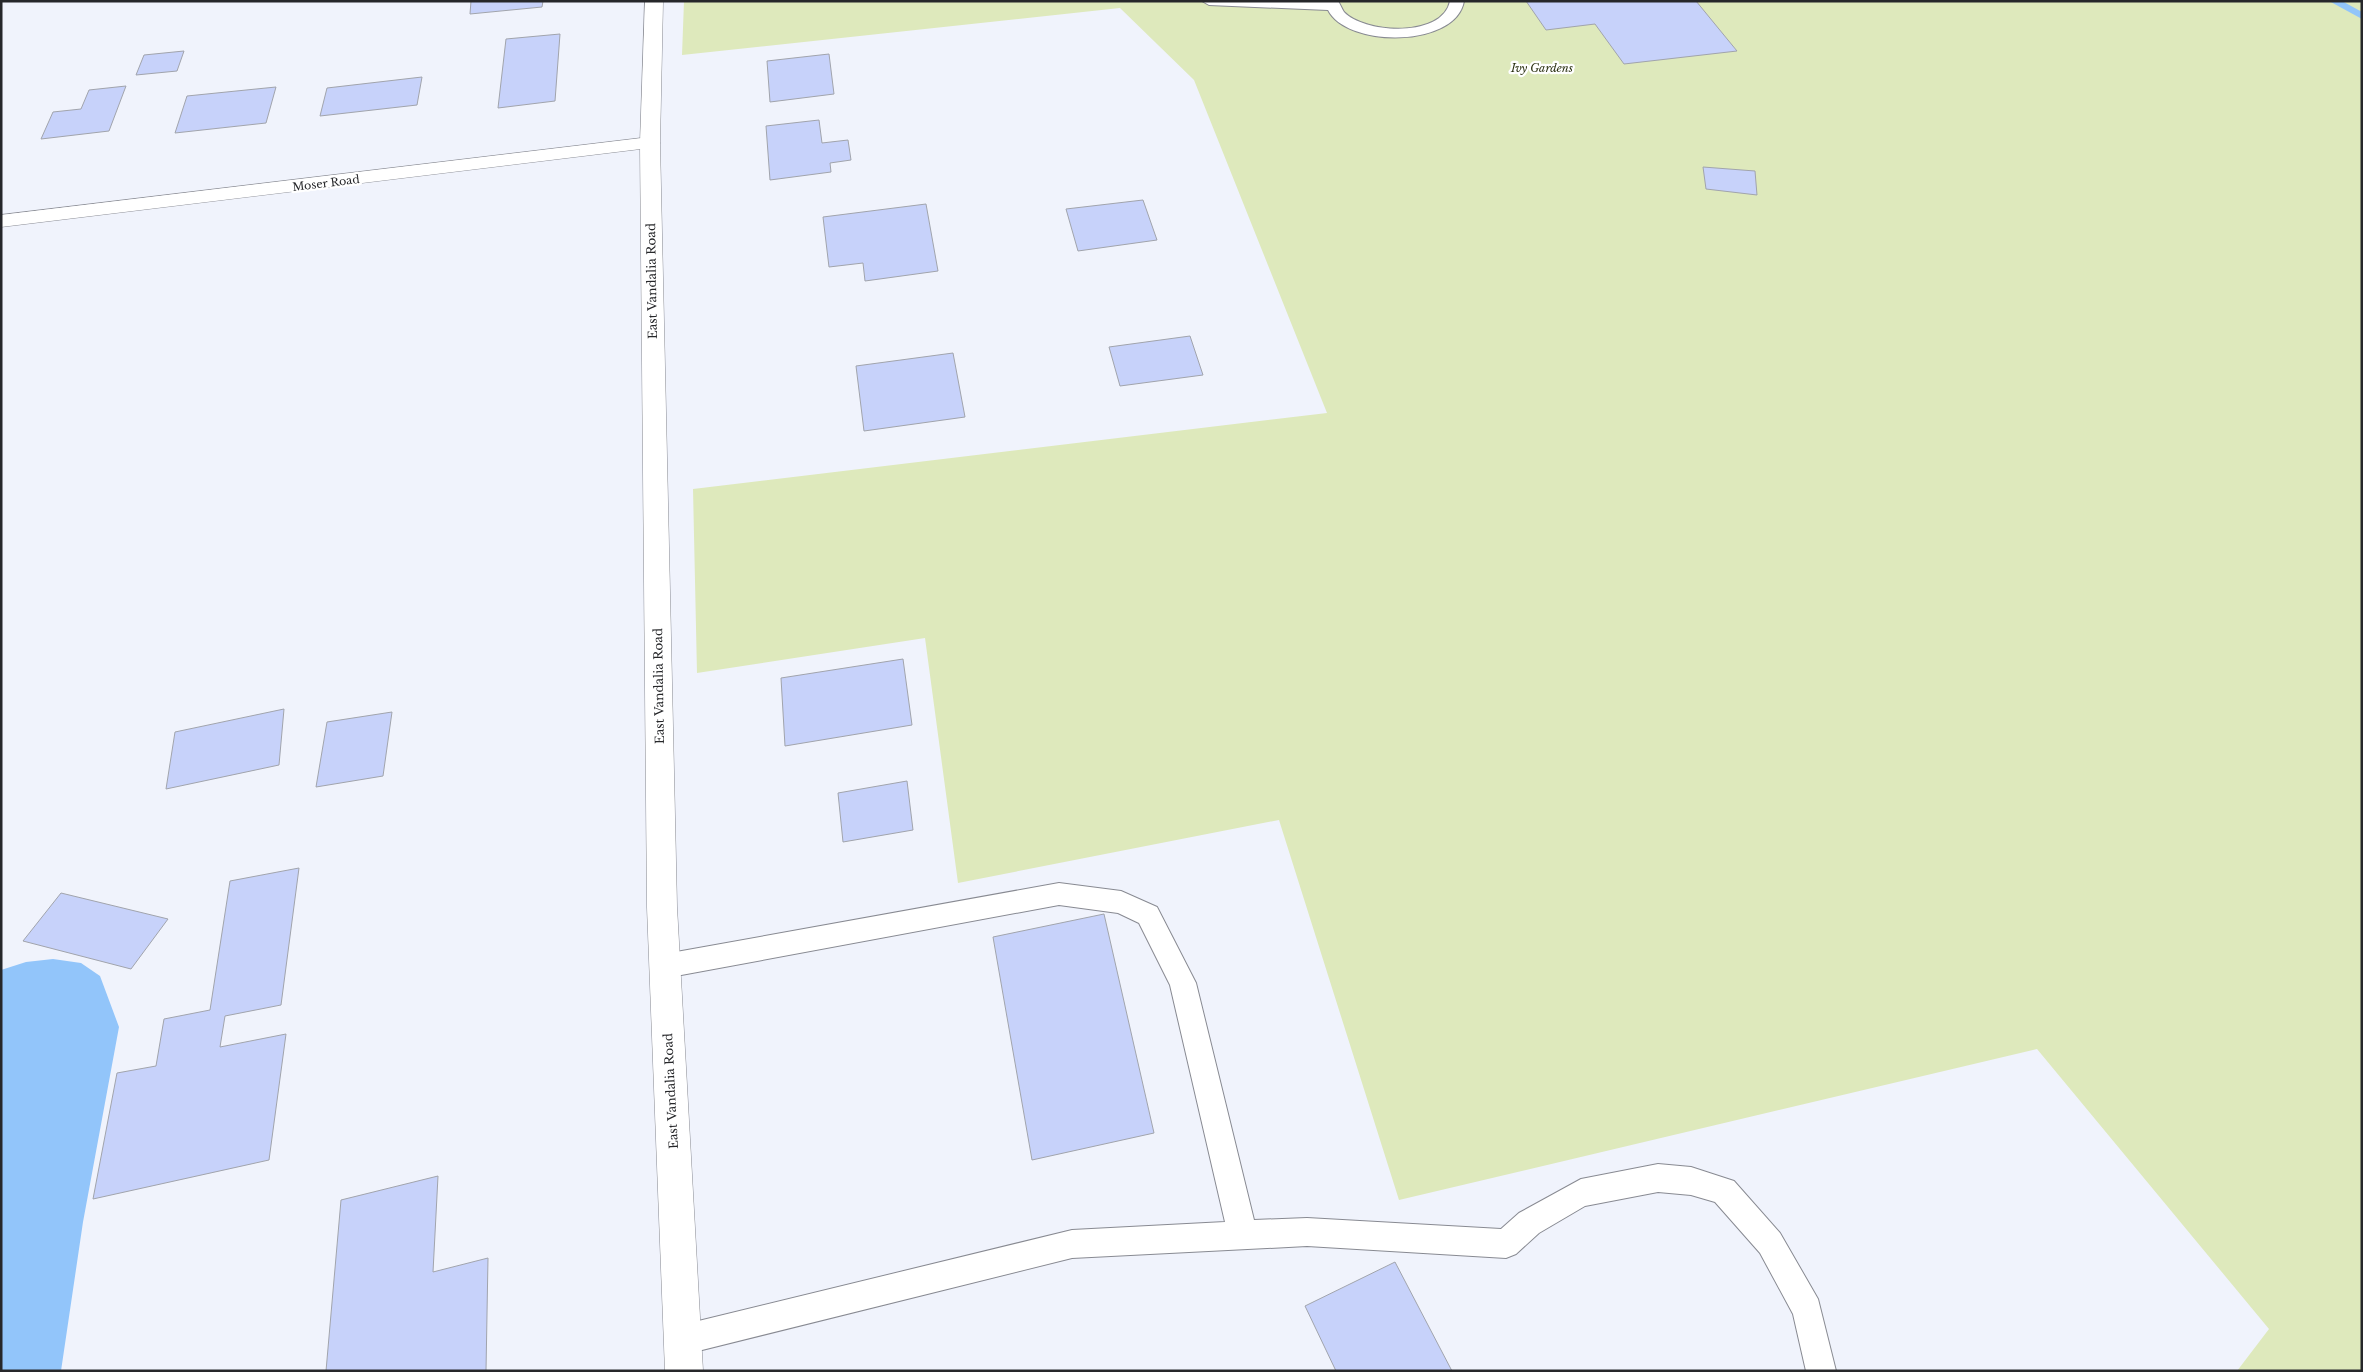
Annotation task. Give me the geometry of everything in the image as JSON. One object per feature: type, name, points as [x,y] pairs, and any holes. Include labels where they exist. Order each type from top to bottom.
[{"type":"street","name":"East Vandalia Road","points":[[654,1],[650,143],[662,907],[684,1371]]},
{"type":"street","name":"Moser Road","points":[[1,221],[650,143]]},
{"type":"lane","points":[[1210,1],[1331,4],[1340,16],[1363,28],[1392,33],[1413,32],[1431,28],[1446,21],[1455,12],[1457,1]]},
{"type":"lane","points":[[665,966],[1060,894],[1121,902],[1148,915],[1183,983],[1243,1235]]},
{"type":"lane","points":[[682,1340],[1072,1244],[1307,1232],[1506,1244],[1529,1223],[1581,1193],[1658,1178],[1691,1181],[1724,1191],[1770,1243],[1807,1310],[1820,1371]]},
{"type":"green space","name":"Ivy Gardens","points":[[684,1],[2362,1],[2362,1371],[2237,1371],[2269,1329],[2037,1049],[1399,1200],[1279,820],[958,883],[925,638],[697,673],[693,489],[1327,413],[1194,80],[1120,8],[682,55]]},
{"type":"water","points":[[53,959],[81,963],[100,976],[119,1027],[83,1222],[61,1371],[1,1371],[1,970],[26,962]]},
{"type":"building","points":[[471,1],[543,1],[542,7],[470,14]]},
{"type":"building","points":[[1526,1],[1696,1],[1737,51],[1624,64],[1595,24],[1546,30]]},
{"type":"building","points":[[560,34],[555,101],[498,108],[506,39]]},
{"type":"building","points":[[184,51],[177,71],[136,75],[144,55]]},
{"type":"building","points":[[829,54],[834,94],[770,102],[767,61]]},
{"type":"building","points":[[422,77],[417,105],[320,116],[327,88]]},
{"type":"building","points":[[126,86],[109,131],[41,139],[53,112],[81,109],[89,90]]},
{"type":"building","points":[[276,87],[266,123],[175,133],[187,96]]},
{"type":"building","points":[[819,120],[822,143],[848,140],[851,160],[830,163],[831,172],[770,180],[766,126]]},
{"type":"building","points":[[1703,167],[1755,171],[1757,195],[1706,189]]},
{"type":"building","points":[[1143,200],[1157,240],[1078,251],[1066,209]]},
{"type":"building","points":[[926,204],[938,271],[865,281],[863,263],[829,267],[823,217]]},
{"type":"building","points":[[1190,336],[1203,375],[1120,386],[1109,347]]},
{"type":"building","points":[[953,353],[965,417],[864,431],[856,366]]},
{"type":"building","points":[[903,659],[912,725],[785,746],[781,678]]},
{"type":"building","points":[[284,709],[279,765],[166,789],[175,732]]},
{"type":"building","points":[[392,712],[383,776],[316,787],[327,722]]},
{"type":"building","points":[[907,781],[913,830],[843,842],[838,793]]},
{"type":"building","points":[[299,868],[281,1005],[225,1016],[220,1047],[286,1034],[269,1160],[93,1199],[117,1073],[156,1066],[164,1019],[210,1010],[230,881]]},
{"type":"building","points":[[61,893],[168,919],[131,969],[23,941]]},
{"type":"building","points":[[1104,914],[1154,1133],[1032,1160],[993,937]]},
{"type":"building","points":[[438,1176],[433,1272],[488,1258],[486,1371],[326,1371],[341,1200]]},
{"type":"building","points":[[1395,1262],[1452,1371],[1336,1371],[1305,1306]]},
{"type":"waterway","points":[[2334,1],[2362,16]]}]
